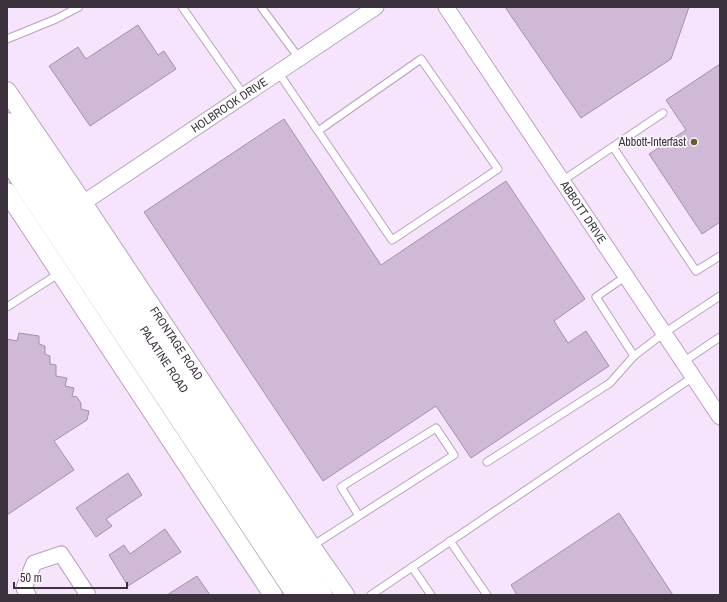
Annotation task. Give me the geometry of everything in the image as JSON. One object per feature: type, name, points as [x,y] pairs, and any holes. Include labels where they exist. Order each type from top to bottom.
[{"type":"highway","points":[[7,120],[11,141]]},
{"type":"highway","name":"PALATINE ROAD","points":[[11,141],[298,595]]},
{"type":"highway","name":"PALATINE ROAD","points":[[11,141],[321,595]]},
{"type":"street","name":"HOLBROOK DRIVE","points":[[83,203],[376,7]]},
{"type":"street","name":"ABBOTT DRIVE","points":[[446,7],[720,417]]},
{"type":"street","name":"FRONTAGE ROAD","points":[[7,91],[345,595]]},
{"type":"street","points":[[7,192],[273,595]]},
{"type":"street","points":[[28,595],[24,588],[34,563],[61,554],[88,595]]},
{"type":"lane","points":[[7,39],[56,19],[79,7]]},
{"type":"lane","points":[[182,7],[244,95]]},
{"type":"lane","points":[[261,7],[299,58]]},
{"type":"lane","points":[[278,72],[318,131],[392,240],[498,169],[421,59],[318,131]]},
{"type":"lane","points":[[562,181],[663,113]]},
{"type":"lane","points":[[613,147],[696,271],[720,256]]},
{"type":"lane","points":[[7,307],[61,272]]},
{"type":"lane","points":[[626,276],[596,297],[634,356]]},
{"type":"lane","points":[[487,462],[610,383],[634,356],[720,296]]},
{"type":"lane","points":[[683,362],[720,337]]},
{"type":"lane","points":[[370,595],[693,377]]},
{"type":"lane","points":[[312,546],[359,516],[454,455],[436,428],[341,487],[359,516]]},
{"type":"lane","points":[[450,541],[487,595]]},
{"type":"lane","points":[[412,567],[431,595]]},
{"type":"building","points":[[505,7],[689,7],[671,59],[581,118]]},
{"type":"building","points":[[138,25],[158,55],[164,51],[176,69],[90,126],[49,66],[78,47],[86,59]]},
{"type":"building","name":"Abbott-Interfast","points":[[720,64],[720,222],[702,234],[649,154],[686,130],[666,100]]},
{"type":"building","points":[[284,119],[381,265],[506,181],[585,299],[554,321],[568,343],[586,331],[609,366],[471,458],[436,406],[323,481],[144,212]]},
{"type":"building","points":[[19,333],[39,336],[39,344],[45,346],[45,354],[50,356],[50,364],[56,365],[56,376],[67,378],[65,386],[74,388],[72,396],[77,397],[81,403],[81,409],[89,411],[87,420],[54,441],[74,470],[7,515],[7,339],[17,341]]},
{"type":"building","points":[[128,473],[142,495],[106,519],[112,526],[96,537],[76,508]]},
{"type":"building","points":[[619,513],[673,595],[517,595],[511,585]]},
{"type":"building","points":[[165,529],[181,552],[128,586],[109,555],[124,545],[130,554]]},
{"type":"building","points":[[197,576],[210,595],[167,595]]},
{"type":"place","name":"Abbott-Interfast","points":[[694,142]]}]
